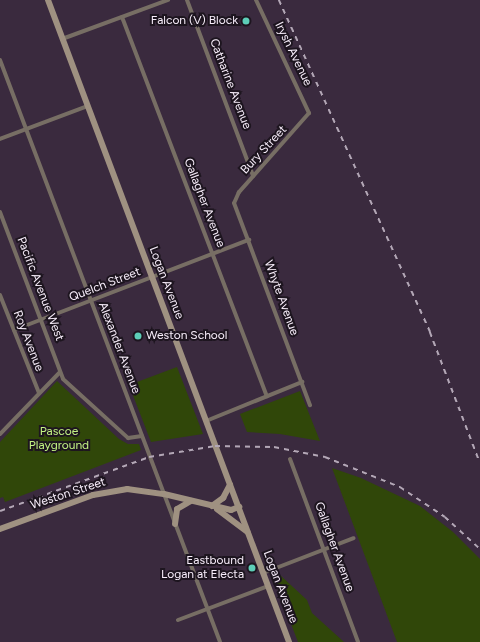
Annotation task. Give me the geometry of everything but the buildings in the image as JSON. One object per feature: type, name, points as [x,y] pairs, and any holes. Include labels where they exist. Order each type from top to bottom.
[{"type":"main road","name":"Logan Avenue","points":[[48,0],[289,642]]},
{"type":"main road","points":[[230,485],[223,498],[212,506],[248,533]]},
{"type":"main road","name":"Weston Street","points":[[0,529],[104,492],[127,489],[164,494],[231,510],[238,507]]},
{"type":"main road","points":[[175,524],[178,509],[192,500]]},
{"type":"street","points":[[62,39],[168,0]]},
{"type":"street","name":"Catharine Avenue","points":[[187,0],[253,176]]},
{"type":"street","name":"Irysh Avenue","points":[[256,0],[308,108],[309,116]]},
{"type":"street","name":"Gallagher Avenue","points":[[122,17],[267,396]]},
{"type":"street","name":"Alexander Avenue","points":[[0,60],[220,642]]},
{"type":"street","points":[[0,139],[88,106]]},
{"type":"street","name":"Bury Street","points":[[235,198],[253,176],[309,116]]},
{"type":"street","name":"Whyte Avenue","points":[[235,198],[234,203],[310,405]]},
{"type":"street","name":"Pacific Avenue West","points":[[0,212],[63,379],[128,438],[142,436]]},
{"type":"street","name":"Quelch Street","points":[[14,330],[249,240]]},
{"type":"street","name":"Roy Avenue","points":[[0,295],[38,393]]},
{"type":"street","points":[[0,434],[38,393],[60,372]]},
{"type":"street","points":[[206,421],[302,382]]},
{"type":"street","name":"Gallagher Avenue","points":[[290,459],[325,549],[358,642]]},
{"type":"street","points":[[263,573],[354,538]]},
{"type":"street","points":[[178,620],[268,586]]},
{"type":"green space","points":[[177,367],[203,434],[151,442],[129,385]]},
{"type":"green space","name":"Pascoe Playground","points":[[57,381],[119,439],[128,444],[139,444],[141,450],[5,502],[3,497],[0,498],[0,442]]},
{"type":"green space","points":[[300,391],[320,441],[280,434],[247,432],[240,414]]},
{"type":"green space","points":[[332,468],[361,478],[420,506],[453,532],[480,559],[480,642],[397,642]]},
{"type":"green space","points":[[280,575],[307,600],[312,613],[344,642],[298,642],[273,577]]},
{"type":"railway","points":[[279,0],[430,332],[480,463]]},
{"type":"railway","points":[[0,511],[149,457],[215,446],[274,447],[325,457],[400,487],[445,517],[480,549]]},
{"type":"place","name":"Falcon (V) Block","points":[[246,21]]},
{"type":"place","name":"Weston School","points":[[138,336]]},
{"type":"place","name":"Eastbound Logan at Electa","points":[[252,568]]}]
